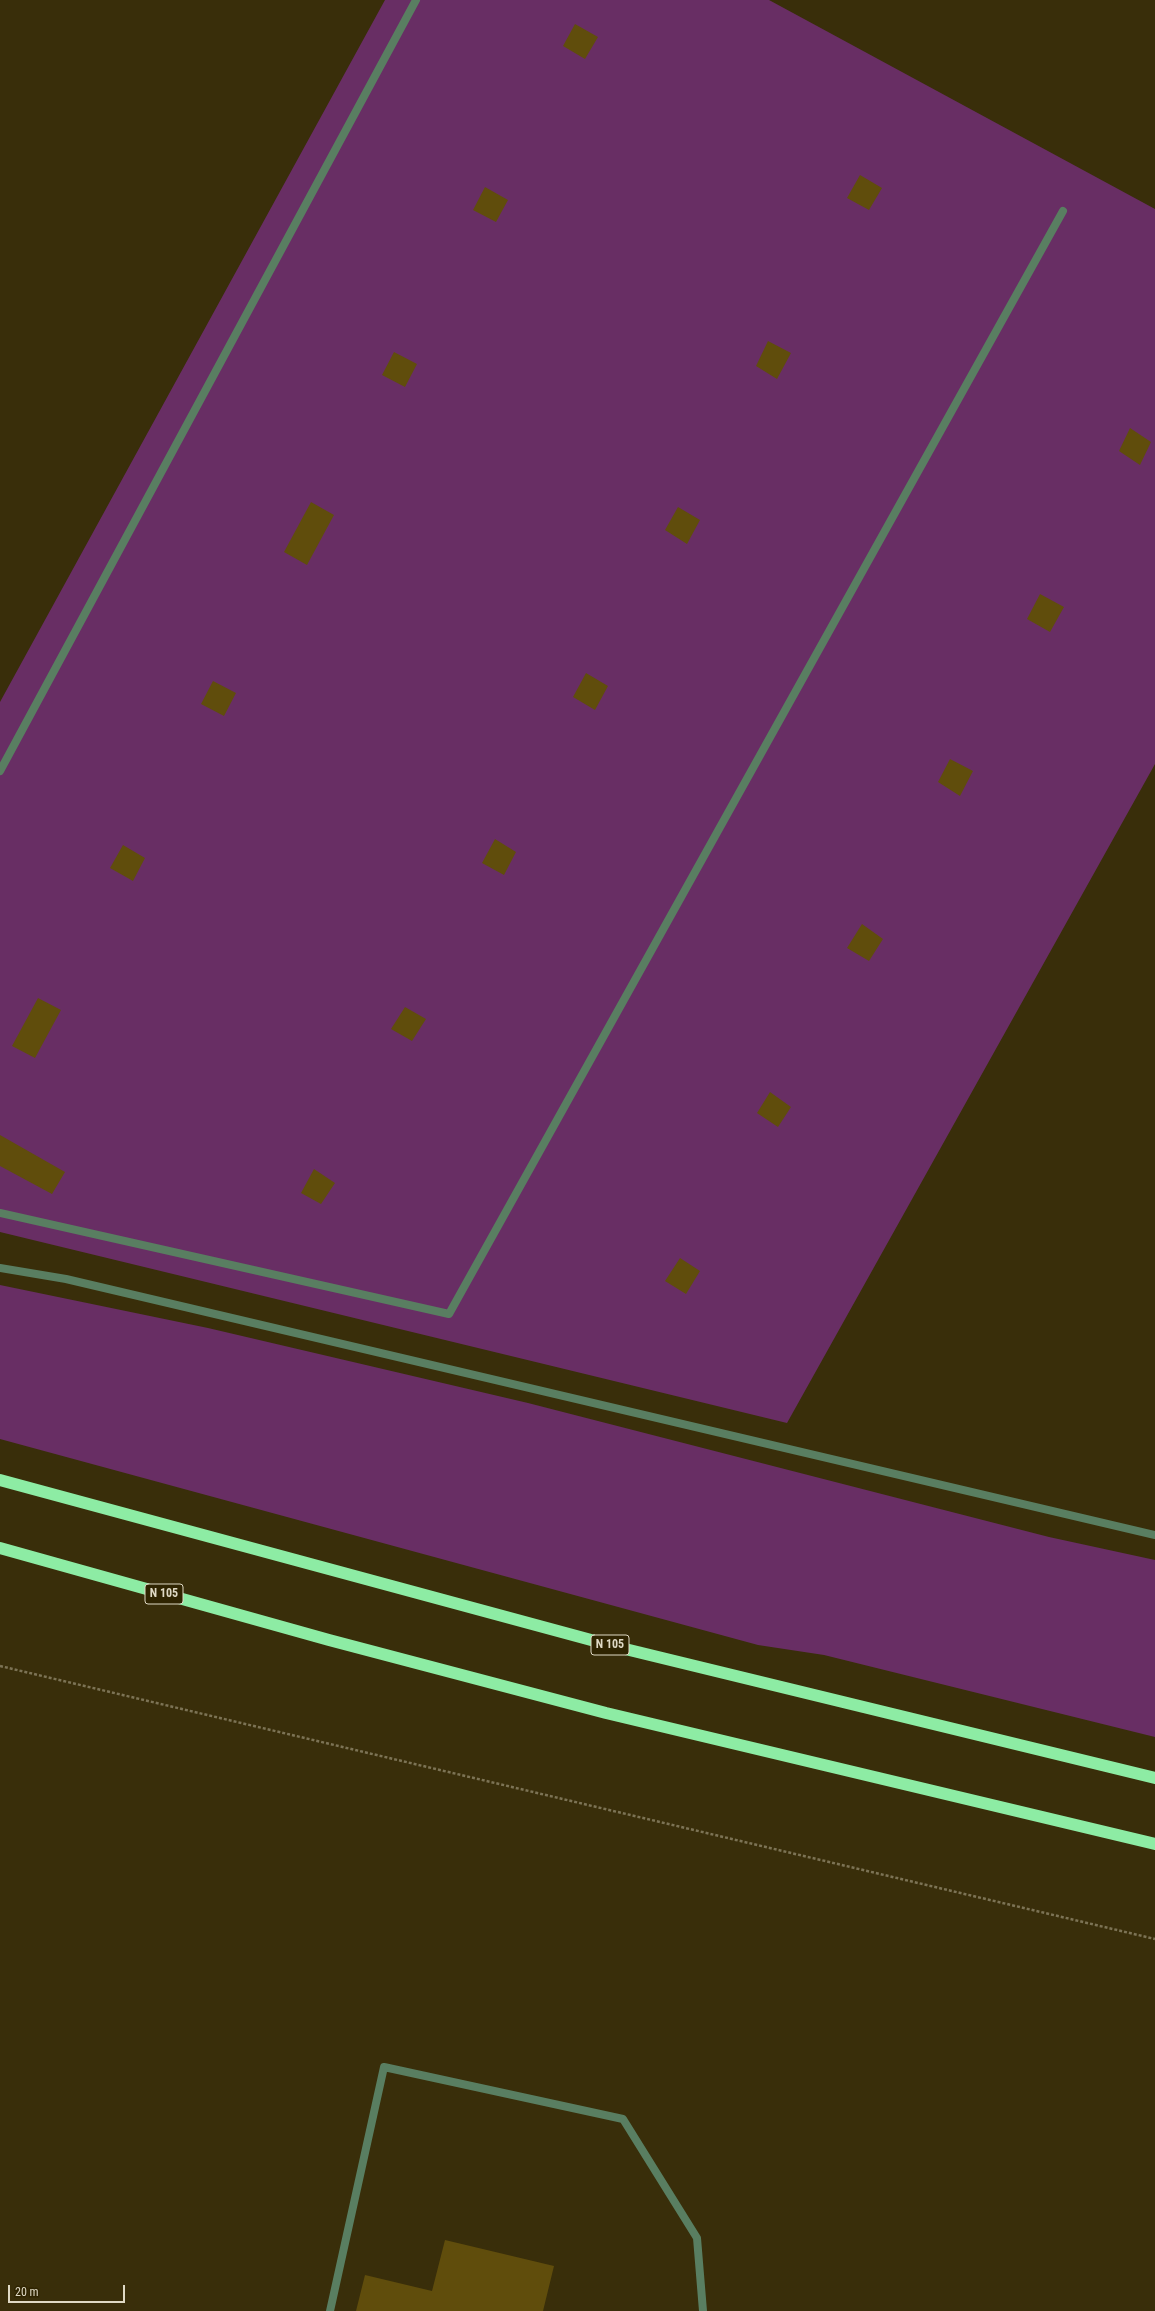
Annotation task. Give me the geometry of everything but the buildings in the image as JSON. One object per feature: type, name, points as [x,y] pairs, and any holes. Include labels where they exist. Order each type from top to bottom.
[{"type":"highway","name":"N 105","points":[[0,1480],[617,1647],[1155,1778]]},
{"type":"highway","name":"N 105","points":[[0,1548],[329,1640],[606,1713],[1155,1844]]},
{"type":"street","points":[[0,771],[416,0]]},
{"type":"street","points":[[0,1213],[449,1314],[1064,211]]},
{"type":"street","points":[[0,1268],[66,1279],[1155,1535]]},
{"type":"street","points":[[330,2311],[384,2067],[623,2119],[697,2238],[703,2311]]},
{"type":"path","points":[[0,1666],[1155,1939]]},
{"type":"shaded area","points":[[385,0],[769,0],[1155,209],[1155,764],[787,1423],[0,1232],[0,702]]},
{"type":"shaded area","points":[[0,1285],[208,1328],[528,1403],[1049,1537],[1155,1560],[1155,1737],[824,1655],[758,1645],[0,1439]]}]
